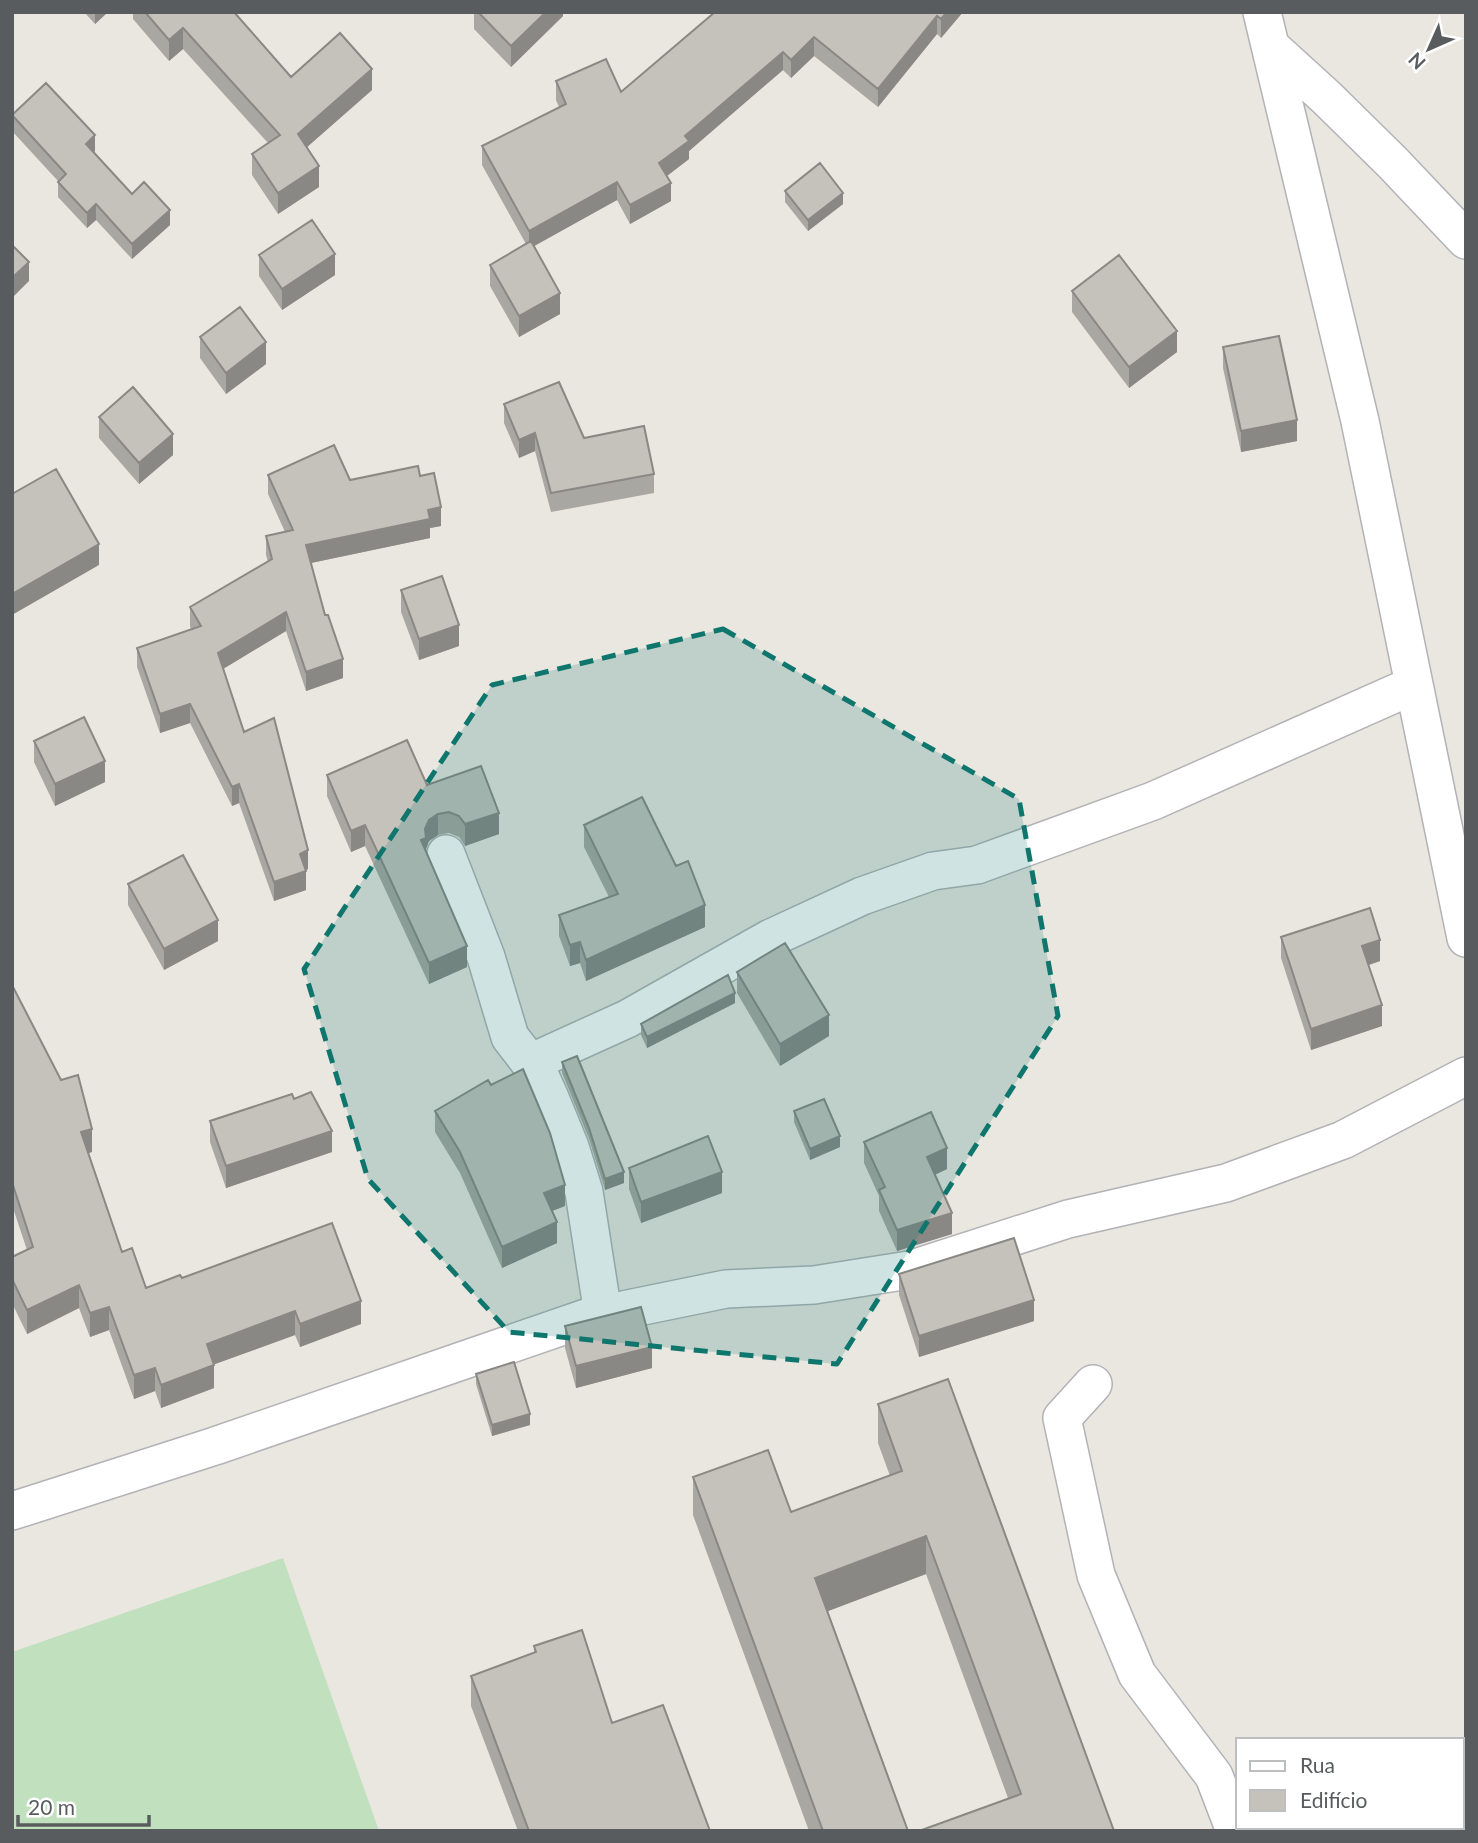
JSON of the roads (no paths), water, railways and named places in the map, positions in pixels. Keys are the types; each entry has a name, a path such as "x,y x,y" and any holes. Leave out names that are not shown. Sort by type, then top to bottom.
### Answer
{"street":[{"path":"1262,12 1360,421 1466,938"},
{"path":"1271,47 1393,163 1466,240"},
{"path":"530,1063 627,1019 769,939 862,895 933,871 977,865 1141,805 1414,685"},
{"path":"446,854 486,957 510,1038 540,1076 570,1147 584,1192 603,1314"},
{"path":"12,1511 215,1446 603,1314 726,1289 814,1285 909,1270 1068,1219 1226,1183 1343,1140 1466,1076"},
{"path":"1093,1384 1062,1418 1096,1575 1137,1674 1214,1776 1235,1831"}]}
